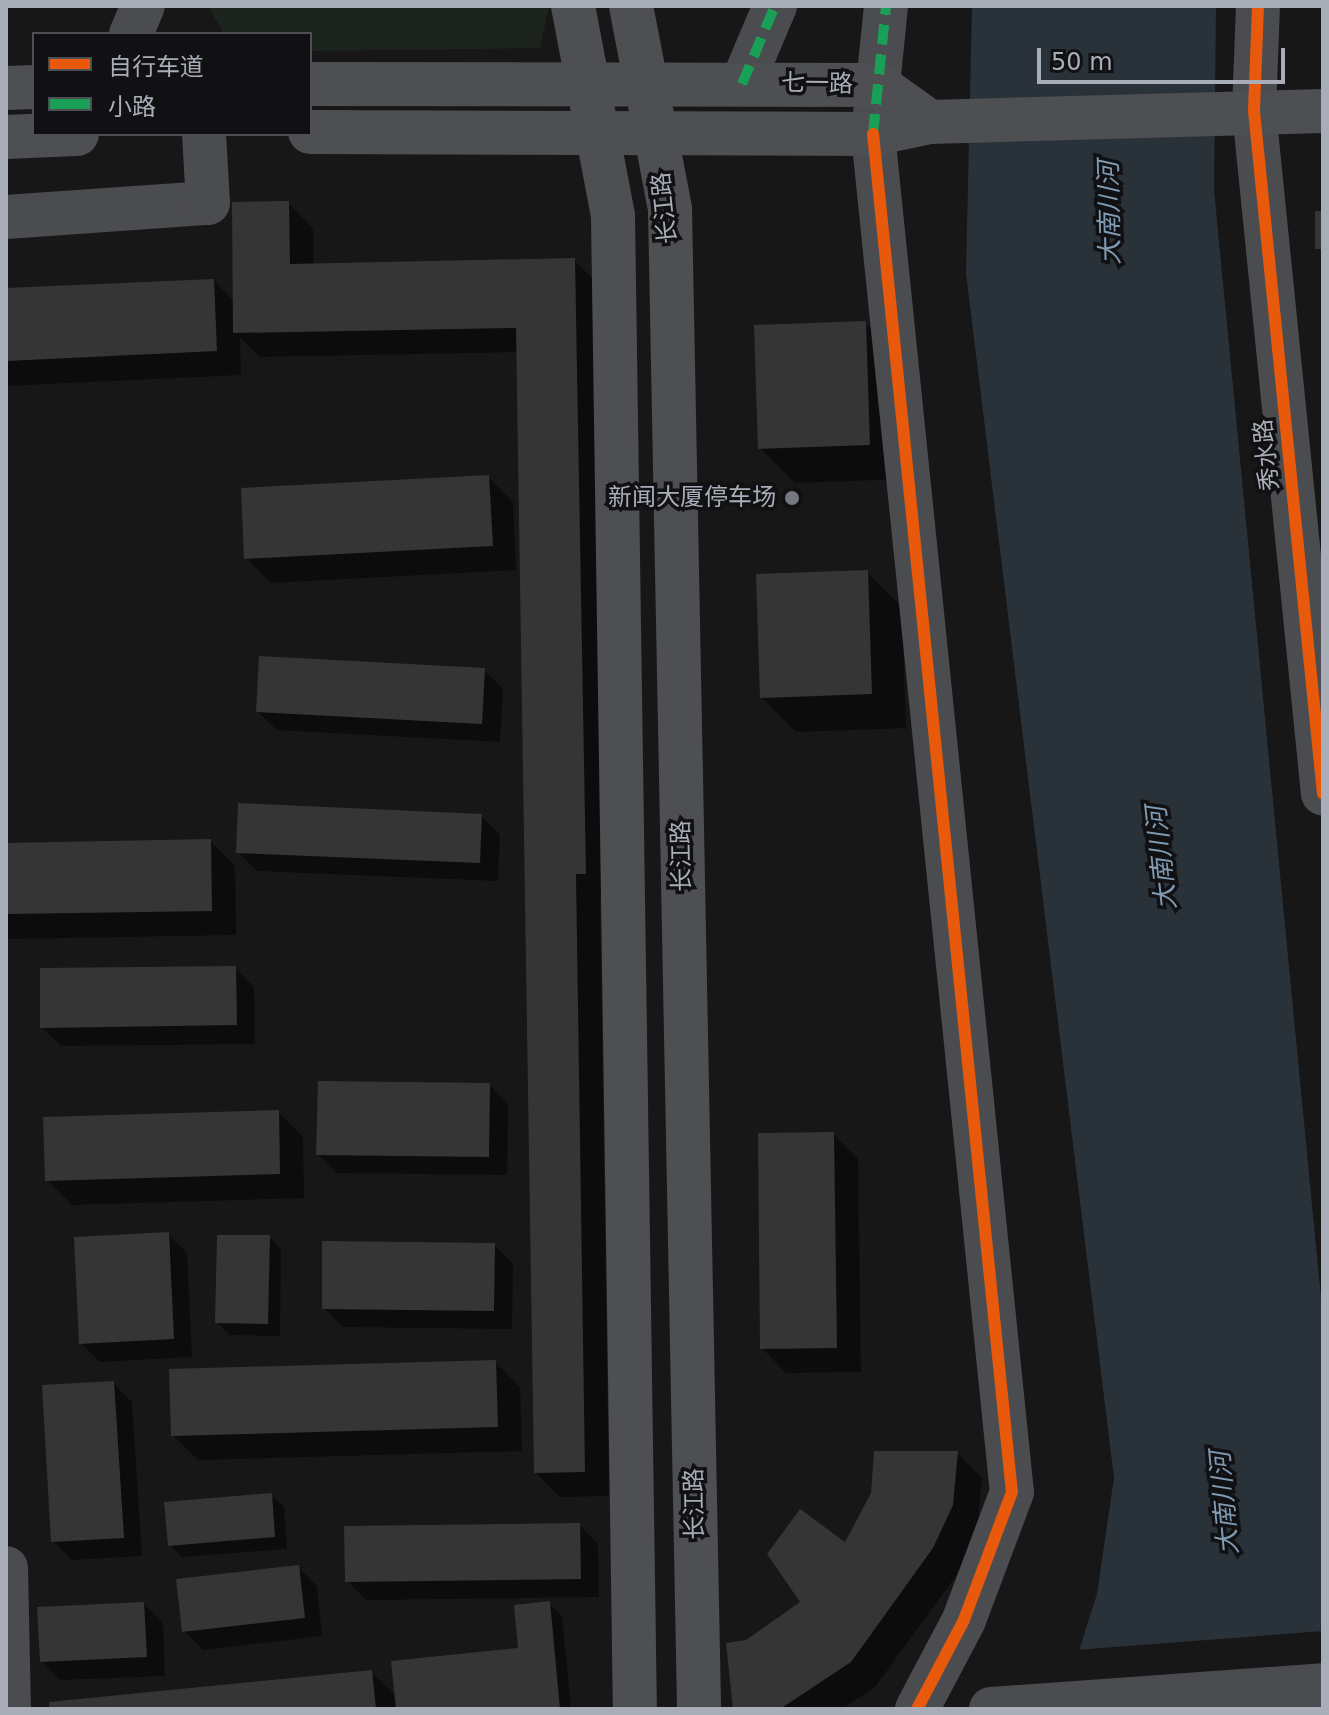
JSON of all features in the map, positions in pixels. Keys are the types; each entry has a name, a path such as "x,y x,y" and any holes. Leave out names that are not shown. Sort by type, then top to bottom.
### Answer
{"main road":[{"path":"573,6 613,216 635,1709"},
{"name":"长江路","path":"631,6 670,209 699,1709"},
{"name":"七一路","path":"312,84 646,82 878,85 930,122"},
{"path":"6,88 32,87"},
{"path":"930,122 1323,111"},
{"name":"七一路","path":"312,132 596,130 873,134 930,122"},
{"path":"6,137 32,136"}],"street":[{"path":"132,32 143,6"},
{"path":"742,84 775,6"},
{"path":"886,6 873,134 1012,1492 964,1620 917,1709"},
{"name":"秀水路","path":"1258,6 1254,111 1323,794"},
{"path":"6,217 208,203 204,136"},
{"path":"6,1568 9,1709"},
{"path":"1006,1707 1323,1685"}],"shaded area":[{"path":"208,6 549,6 540,48 312,51 312,32 223,32"}],"water":[{"name":"大南川河","path":"972,6 1216,6 1214,190 1323,1319 1323,1709 1069,1682 1097,1594 1114,1478 966,273"}],"pier":[{"path":"1323,1631 1323,1709 1046,1709 1075,1650"}],"building":[{"path":"289,201 290,264 575,258 586,874 576,874 585,1472 534,1473 516,328 233,333 232,202"},
{"path":"1315,211 1323,211 1323,249 1315,249"},
{"path":"214,279 217,351 6,361 6,288"},
{"path":"866,321 870,445 758,449 754,325"},
{"path":"489,475 493,546 244,559 241,488"},
{"path":"868,570 872,694 760,698 756,574"},
{"path":"259,656 485,668 482,724 256,712"},
{"path":"238,803 482,814 480,863 236,853"},
{"path":"211,839 212,911 6,914 6,843"},
{"path":"236,966 237,1025 40,1028 40,968"},
{"path":"318,1081 490,1083 489,1157 316,1155"},
{"path":"279,1110 280,1174 45,1181 43,1117"},
{"path":"834,1132 837,1348 760,1349 758,1133"},
{"path":"169,1232 174,1339 79,1344 74,1237"},
{"path":"217,1235 270,1235 268,1324 215,1323"},
{"path":"322,1241 495,1243 494,1311 322,1309"},
{"path":"496,1360 498,1427 171,1436 169,1369"},
{"path":"114,1381 124,1538 51,1542 42,1385"},
{"path":"874,1451 958,1451 953,1505 933,1548 851,1662 783,1707 733,1709 726,1643 746,1640 800,1602 767,1554 800,1509 845,1542 871,1493"},
{"path":"272,1493 275,1537 168,1546 164,1502"},
{"path":"580,1523 581,1579 345,1582 344,1526"},
{"path":"299,1565 305,1618 182,1632 176,1579"},
{"path":"550,1601 560,1709 396,1709 391,1661 518,1648 514,1605"},
{"path":"144,1602 147,1657 40,1662 37,1607"},
{"path":"372,1670 376,1709 49,1709 49,1702"}],"marked path":[{"path":"742,84 775,6"},
{"path":"873,134 886,6"}],"cycle path":[{"path":"1258,6 1254,111 1323,794"},
{"path":"873,134 1012,1492 964,1620 917,1709"}],"place":[{"name":"新闻大厦停车场","path":"792,498"}]}
